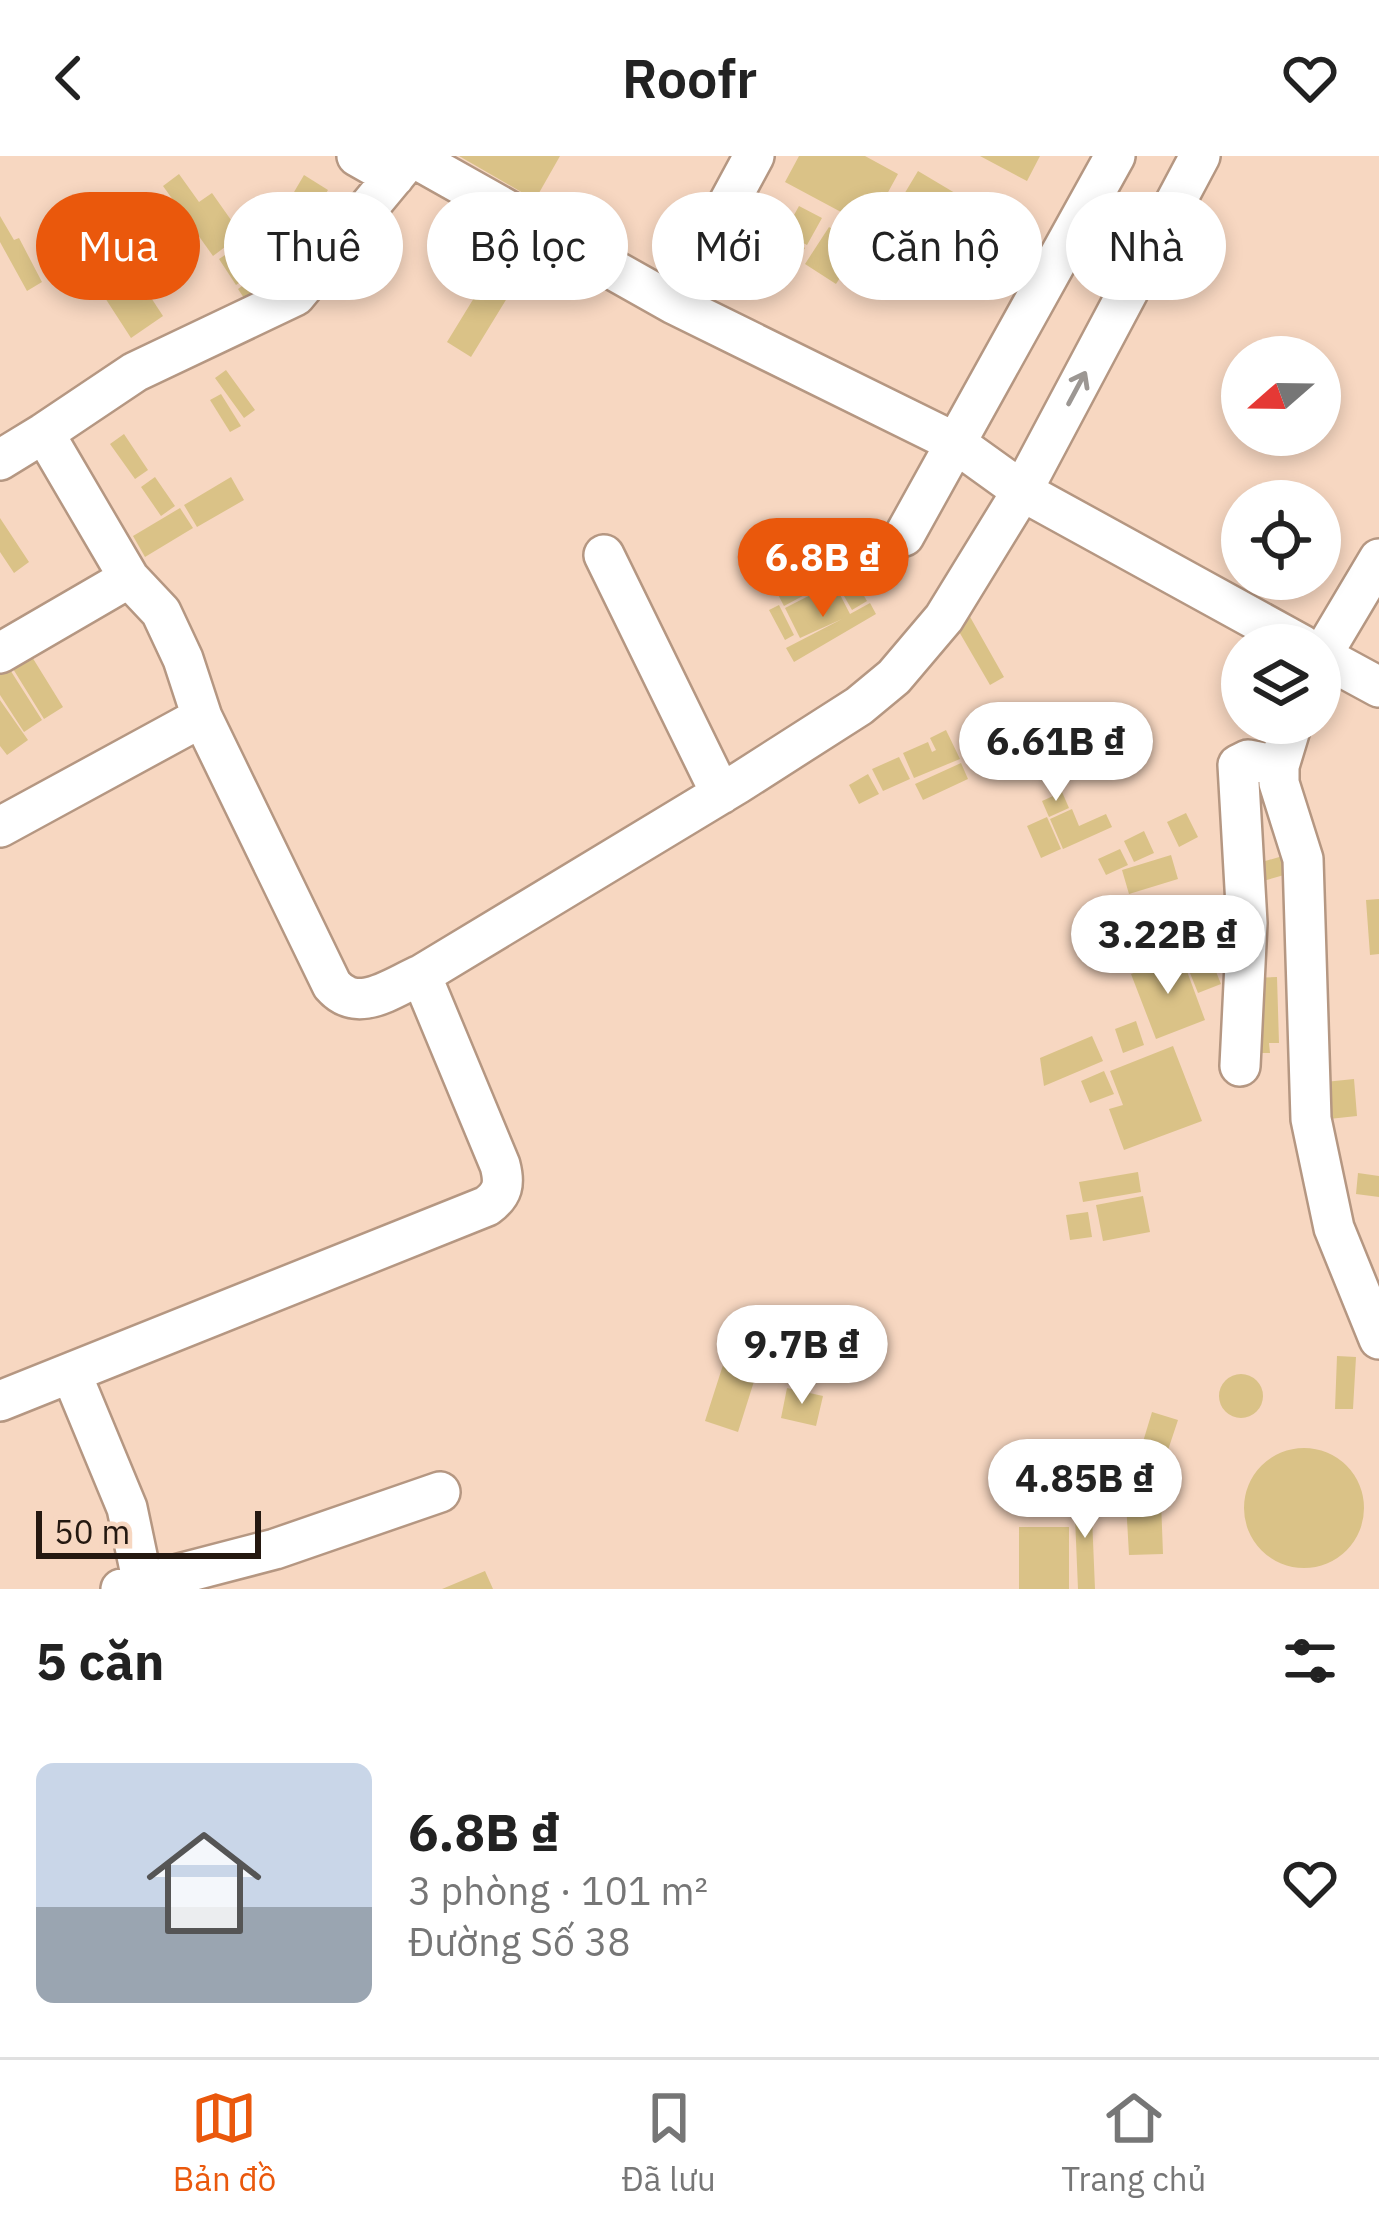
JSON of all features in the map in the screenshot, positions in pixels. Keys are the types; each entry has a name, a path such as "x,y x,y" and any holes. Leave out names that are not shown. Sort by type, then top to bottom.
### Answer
{"street":[{"path":"357,156 406,163 674,304 954,442 1022,491 1264,624"},
{"path":"674,304 754,156"},
{"path":"904,536 1115,156"},
{"path":"44,433 129,578 161,612 202,717 332,985 343,998 357,1001 422,975 721,794 860,706 893,677 944,619 1022,491 1200,156"},
{"path":"0,460 135,373 295,296 406,163"},
{"path":"604,555 721,794"},
{"path":"1339,624 1379,559"},
{"path":"0,653 129,578"},
{"path":"1341,667 1379,687"},
{"path":"0,827 202,717"},
{"path":"1286,744 1279,766 1282,801 1303,859 1311,1119 1334,1228 1379,1339"},
{"path":"1240,1066 1247,923 1238,764 1248,760 1279,766"},
{"path":"0,1401 487,1206 499,1197 505,1183 500,1165 422,975"},
{"path":"71,1373 127,1508 132,1587 275,1549 440,1492"}],"building":[{"path":"459,156 560,156 540,192 521,192"},
{"path":"799,156 865,156 898,174 888,192 828,192 828,205 785,182"},
{"path":"980,156 1040,156 1027,181"},
{"path":"918,171 953,192 905,192"},
{"path":"179,174 192,192 167,192 163,186"},
{"path":"304,175 328,190 327,192 294,192"},
{"path":"212,193 224,210 224,248 213,256 200,238 200,201"},
{"path":"804,209 822,218 804,243"},
{"path":"0,216 14,240 19,238 36,271 36,286 27,291 0,242"},
{"path":"828,229 828,279 805,264"},
{"path":"106,300 153,300 163,316 131,338"},
{"path":"473,300 506,300 471,357 447,342"},
{"path":"226,370 255,410 244,418 215,378"},
{"path":"221,394 241,426 230,432 210,400"},
{"path":"124,434 148,470 135,479 110,444"},
{"path":"155,477 175,506 161,516 141,487"},
{"path":"231,477 244,500 197,527 184,505"},
{"path":"180,508 193,528 145,557 133,536"},
{"path":"0,518 29,562 14,573 0,552"},
{"path":"804,543 813,560 759,590 750,573"},
{"path":"819,563 829,582 784,606 774,587"},
{"path":"855,580 867,601 852,610 840,589"},
{"path":"834,583 850,614 870,603 876,614 794,662 786,648 842,619 800,638 785,608"},
{"path":"779,605 794,635 785,640 769,610"},
{"path":"969,615 1004,677 990,685 954,623"},
{"path":"29,652 63,707 44,719 10,664"},
{"path":"0,654 42,720 24,732 0,695"},
{"path":"0,700 28,740 7,755 0,746"},
{"path":"998,706 1010,730 976,748 964,723"},
{"path":"946,730 960,759 914,778 903,753 928,742 932,752 936,750 930,738"},
{"path":"899,757 910,779 883,791 872,769"},
{"path":"961,763 968,779 923,800 915,784"},
{"path":"868,774 879,794 859,804 849,785"},
{"path":"1062,792 1069,808 1049,817 1042,801"},
{"path":"1072,809 1079,826 1106,814 1112,827 1063,849 1050,819"},
{"path":"1186,813 1198,837 1179,847 1167,822"},
{"path":"1047,817 1061,849 1041,858 1027,826"},
{"path":"1144,831 1154,853 1134,862 1124,841"},
{"path":"1120,849 1128,865 1106,875 1098,859"},
{"path":"1171,855 1178,879 1129,894 1122,870"},
{"path":"1286,855 1291,873 1260,882 1255,864"},
{"path":"1379,899 1379,954 1370,955 1366,900"},
{"path":"1209,954 1221,984 1198,993 1186,963"},
{"path":"1181,955 1205,1020 1156,1039 1131,974"},
{"path":"1277,977 1279,1043 1269,1043 1270,1053 1256,1053 1249,978"},
{"path":"1136,1021 1144,1045 1123,1053 1115,1029"},
{"path":"1092,1036 1103,1061 1044,1086 1040,1058"},
{"path":"1173,1046 1202,1121 1124,1150 1109,1109 1123,1105 1110,1071"},
{"path":"1104,1071 1114,1094 1090,1103 1081,1081"},
{"path":"1354,1079 1357,1116 1329,1119 1325,1082"},
{"path":"1138,1172 1141,1192 1083,1202 1079,1182"},
{"path":"1358,1173 1379,1176 1379,1197 1356,1194"},
{"path":"1143,1196 1150,1232 1103,1241 1096,1205"},
{"path":"1088,1212 1092,1237 1070,1240 1066,1215"},
{"path":"1337,1356 1356,1357 1353,1409 1335,1409"},
{"path":"723,1365 756,1375 738,1432 705,1421"},
{"path":"1241,1374 1257,1380 1263,1396 1257,1412 1241,1418 1225,1412 1219,1396 1225,1380"},
{"path":"787,1388 823,1396 816,1426 781,1418"},
{"path":"1152,1412 1178,1420 1164,1462 1139,1455"},
{"path":"1304,1448 1327,1453 1346,1466 1359,1485 1364,1508 1359,1531 1346,1550 1327,1563 1304,1568 1281,1563 1262,1550 1249,1531 1244,1508 1249,1485 1262,1466 1281,1453"},
{"path":"1106,1449 1159,1467 1145,1488 1099,1472"},
{"path":"1091,1492 1095,1589 1078,1589 1074,1493"},
{"path":"1161,1501 1163,1554 1129,1555 1126,1502"},
{"path":"1019,1527 1069,1527 1069,1589 1019,1589"},
{"path":"485,1571 493,1589 442,1589"}]}
